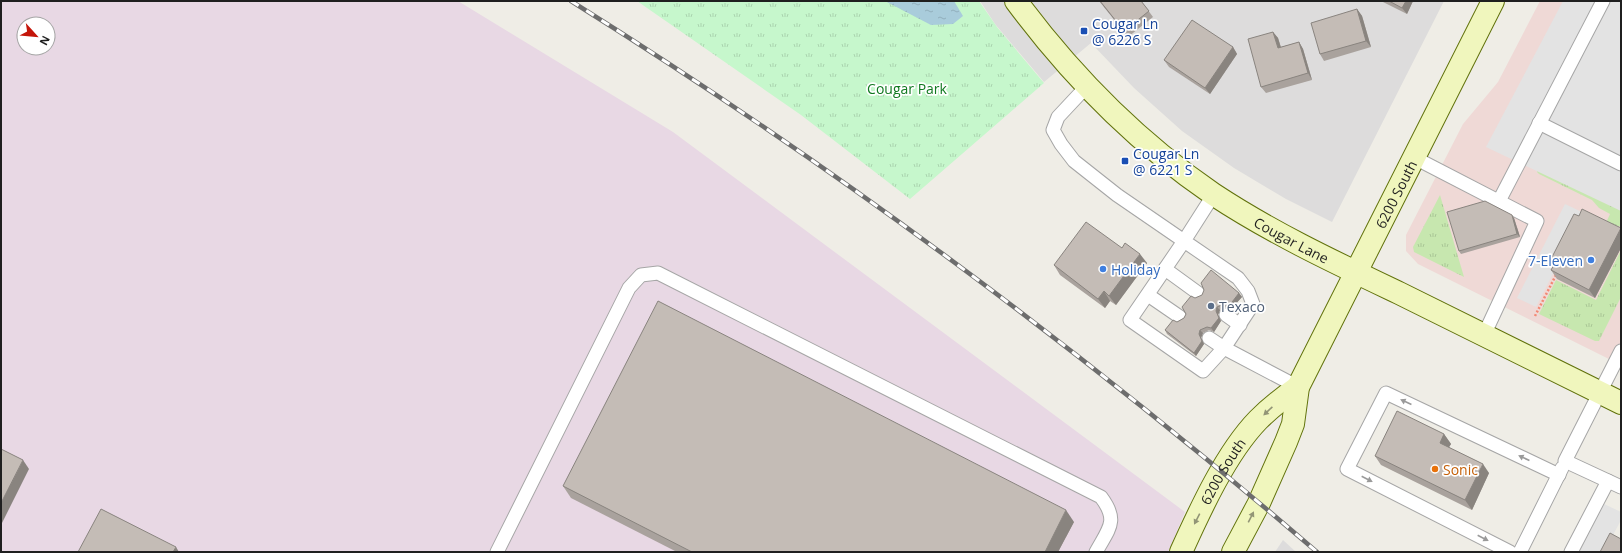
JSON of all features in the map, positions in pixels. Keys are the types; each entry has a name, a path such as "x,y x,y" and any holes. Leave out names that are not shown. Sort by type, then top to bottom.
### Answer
{"main road":[{"name":"Cougar Lane","path":"1016,1 1059,56 1136,134 1214,194 1280,234 1357,274 1621,403"},
{"name":"6200 South","path":"1234,552 1259,503 1293,424 1298,387 1357,274 1493,1"},
{"name":"6200 South","path":"1181,552 1221,471 1243,438 1277,402 1298,387"}],"lane":[{"path":"1499,201 1603,1"},
{"path":"1087,86 1058,117 1054,130 1061,144 1074,161 1117,196 1184,241 1238,278 1248,291 1253,304 1224,348 1203,371 1130,320 1148,295 1184,241 1214,194"},
{"path":"1539,123 1621,164"},
{"path":"1414,158 1537,221 1484,335"},
{"path":"1165,269 1198,294"},
{"path":"497,552 629,288 641,275 658,273 1102,497 1110,509 1111,523 1096,552"},
{"path":"1148,295 1180,317"},
{"path":"1226,315 1240,325"},
{"path":"1209,338 1224,348 1298,387"},
{"path":"1520,552 1621,351"},
{"path":"1510,552 1347,469 1386,393 1559,475"},
{"path":"1566,461 1621,487"},
{"path":"1571,552 1608,481"}],"path":[{"path":"1535,316 1560,266"}],"shaded area":[{"path":"1,1 458,1 673,132 1185,512 1168,552 1,552"},
{"path":"980,1 1444,1 1332,222 1286,199 1234,168 1182,131 1134,88 1091,43 1044,82 995,24"},
{"path":"1540,1 1621,1 1621,365 1418,264 1406,251 1406,235 1463,124 1498,82"},
{"path":"1563,1 1621,1 1621,211 1486,147"},
{"path":"1565,204 1584,213 1536,307 1517,298"},
{"path":"1604,504 1621,512 1621,520 1604,552 1579,552"},
{"path":"1283,540 1296,552 1275,552"}],"green space":[{"name":"Cougar Park","path":"637,1 979,1 997,27 1044,83 910,199 801,115"},
{"path":"1538,168 1621,206 1621,227 1619,226 1617,231 1605,225 1610,214 1599,208 1592,200 1539,174 1537,172"},
{"path":"1440,195 1464,277 1414,252 1413,247"},
{"path":"1621,250 1621,297 1599,341 1595,341 1539,314 1556,280 1596,300"}],"water":[{"path":"885,1 954,1 963,16 953,24 931,25"}],"building":[{"path":"1100,1 1141,1 1149,11 1124,31"},
{"path":"1389,1 1406,1 1402,8"},
{"path":"1357,9 1366,41 1320,54 1311,23"},
{"path":"1192,20 1233,47 1205,88 1164,60"},
{"path":"1273,32 1278,48 1299,42 1308,73 1261,87 1248,39"},
{"name":"7-Eleven","path":"1485,201 1512,215 1517,234 1459,251 1447,212"},
{"name":"7-Eleven","path":"1582,209 1621,228 1589,290 1551,270 1555,263 1550,261 1574,214 1579,216"},
{"name":"Holiday","path":"1086,222 1122,248 1125,243 1140,254 1109,296 1104,291 1098,299 1054,265"},
{"name":"Texaco","path":"1211,270 1239,293 1229,306 1224,304 1217,307 1216,311 1219,318 1211,328 1207,327 1200,330 1199,334 1202,341 1194,353 1165,330 1173,320 1177,322 1184,318 1186,314 1182,307 1191,296 1195,298 1202,295 1204,290 1201,283"},
{"path":"658,301 1066,510 1045,552 692,552 563,486"},
{"name":"Sonic","path":"1397,411 1444,434 1440,443 1483,464 1465,500 1375,456"},
{"path":"1,449 23,460 1,503"},
{"path":"101,509 176,547 173,552 78,552"},
{"path":"1610,533 1621,539 1621,552 1600,552"}],"railway":[{"path":"571,1 669,63 765,128 954,262 1047,332 1138,404 1317,552"}],"place":[{"name":"Cougar Ln @ 6226 S","path":"1084,31"},
{"name":"Cougar Ln @ 6221 S","path":"1125,161"},
{"name":"7-Eleven","path":"1591,260"},
{"name":"Holiday","path":"1103,269"},
{"name":"Texaco","path":"1211,306"},
{"name":"Sonic","path":"1435,469"}]}
